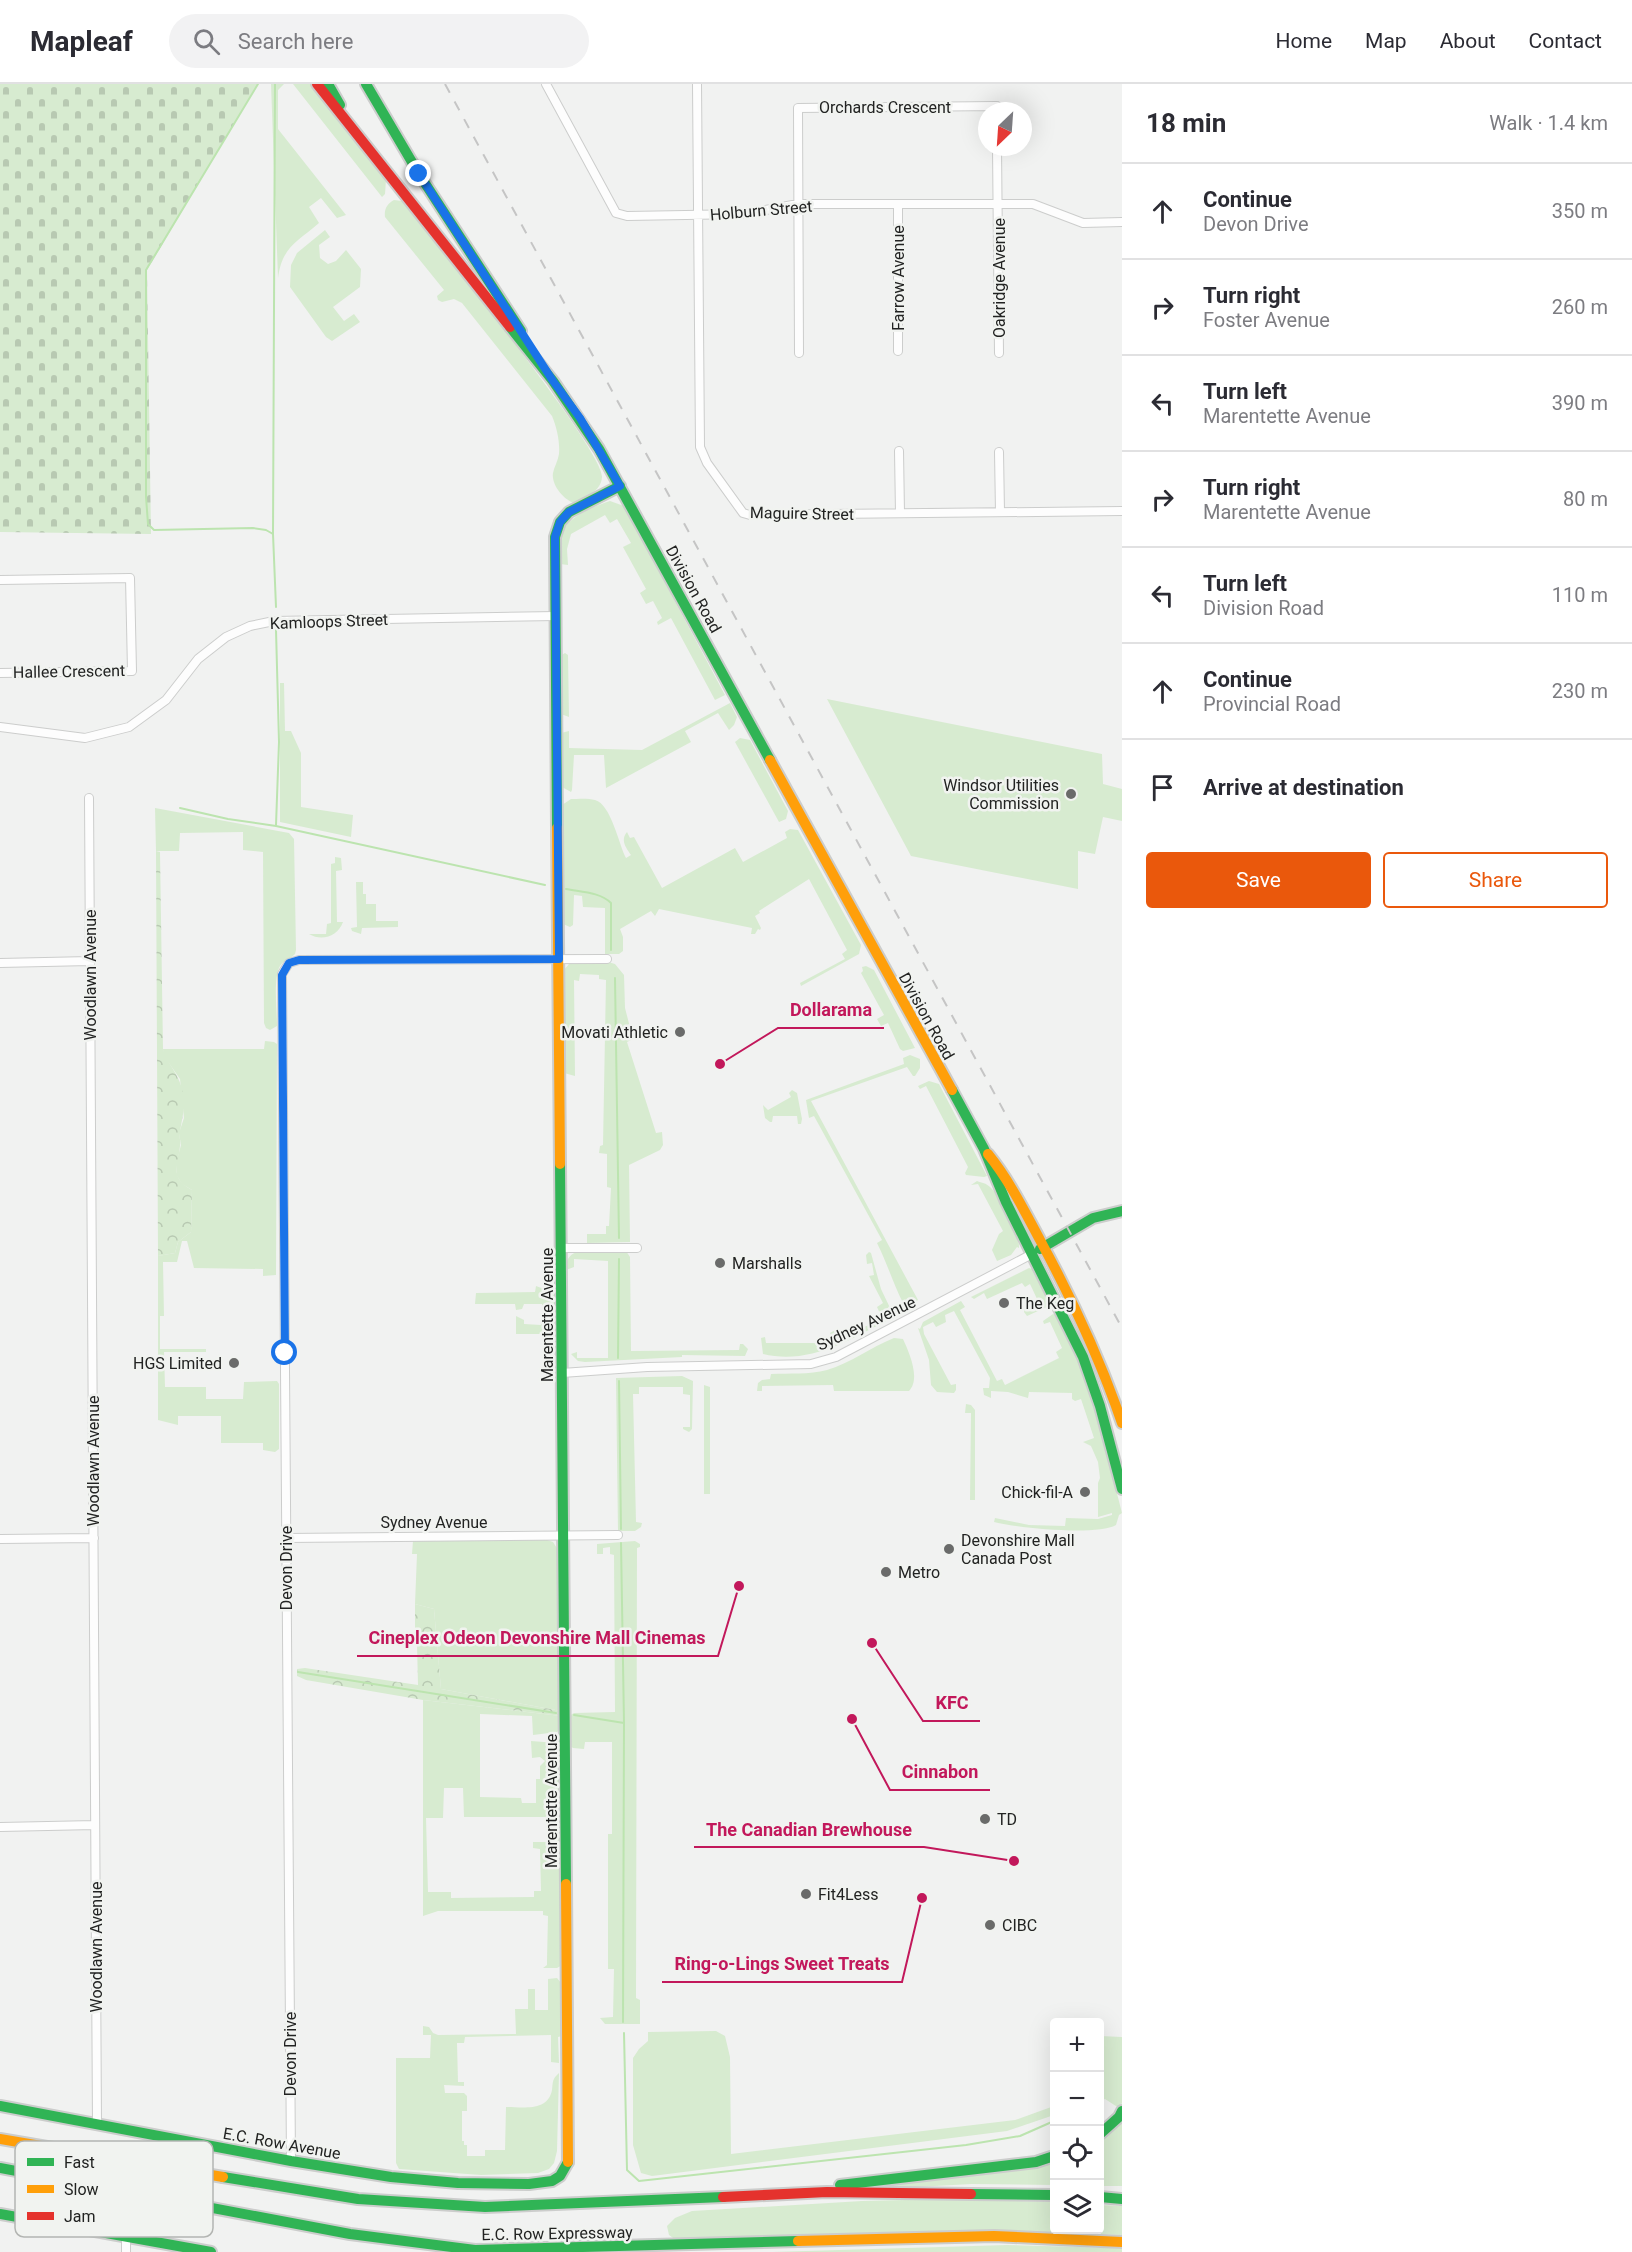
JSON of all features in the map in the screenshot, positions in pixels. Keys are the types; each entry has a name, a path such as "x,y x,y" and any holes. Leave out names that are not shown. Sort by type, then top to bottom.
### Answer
{"main road":[{"name":"Division Road","path":"316,84 553,381 580,418 620,486 984,1149 1001,1195 1073,1334 1089,1372 1101,1407 1122,1489"},
{"path":"328,84 355,133"},
{"path":"366,84 419,174 553,381"},
{"name":"Marentette Avenue","path":"560,2176 565,2171 568,2155 555,537 560,522 569,512 620,486"},
{"name":"Division Road","path":"984,1149 1007,1179 1044,1247 1097,1357 1122,1423"},
{"name":"Sydney Avenue","path":"1032,1254 1093,1218 1122,1211"},
{"name":"E.C. Row Avenue","path":"0,2106 186,2141"},
{"path":"1104,2130 1122,2111"},
{"name":"E.C. Row Expressway","path":"0,2139 15,2142"},
{"name":"E.C. Row Avenue","path":"213,2146 391,2177 458,2183 529,2184 552,2181 560,2176"},
{"path":"734,2196 1036,2162 1050,2157"},
{"name":"E.C. Row Expressway","path":"0,2168 15,2171"},
{"name":"E.C. Row Expressway","path":"213,2175 358,2199 485,2206 827,2192 1050,2195"},
{"path":"1104,2195 1122,2193"},
{"path":"1104,2197 1122,2199"},
{"name":"E.C. Row Expressway","path":"213,2208 350,2234 475,2250 994,2236 1122,2242"},
{"path":"0,2214 15,2217"},
{"path":"126,2237 211,2252"},
{"path":"475,2250 556,2252"}],"street":[{"name":"Holburn Street","path":"546,84 616,213 627,216 744,214 798,204 1033,204 1083,223 1122,222"},
{"name":"Maguire Street","path":"697,84 700,447 707,463 743,513 750,515 1122,511"},
{"name":"Orchards Crescent","path":"799,353 798,108 978,106"},
{"path":"997,156 998,204"},
{"name":"Oakridge Avenue","path":"998,204 999,353"},
{"name":"Farrow Avenue","path":"898,205 898,351"},
{"path":"899,451 900,513"},
{"path":"999,452 1000,512"},
{"name":"Hallee Crescent","path":"0,580 130,578 132,671 0,672"},
{"name":"Kamloops Street","path":"0,728 86,738 129,727 166,699 198,659 226,637 250,626 274,621 556,616"},
{"name":"Woodlawn Avenue","path":"89,798 97,2124"},
{"path":"559,959 607,959"},
{"name":"Devon Drive","path":"291,2161 282,975 289,963 299,960 559,959"},
{"path":"0,963 90,962"},
{"path":"561,1248 637,1248"},
{"name":"Sydney Avenue","path":"562,1373 646,1367 811,1364 836,1357 1032,1254"},
{"name":"Sydney Avenue","path":"286,1538 618,1535"},
{"path":"0,1539 94,1538"},
{"path":"0,1827 95,1825"},
{"path":"126,2237 126,2252"}],"green space":[{"path":"0,84 258,84 147,270 151,534 0,532"},
{"path":"271,84 284,84 278,90 278,129 346,215 337,218 321,198 309,207 319,223 287,252 278,278"},
{"path":"293,84 313,84 386,180 385,194 382,197"},
{"path":"394,200 402,201 513,342 576,427 595,459 602,477 599,487 592,493 574,503 566,499 559,491 553,478 559,449 558,435 552,416 462,303 454,299 442,302 438,300 437,296 444,290 385,217 386,207"},
{"path":"325,230 330,237 319,245 320,258 328,264 336,261 346,250 361,269 360,287 333,307 344,321 354,314 360,322 332,341 326,337 290,287 291,265 297,253"},
{"path":"610,501 624,506 725,695 715,700 671,618 658,625 657,622 662,618 653,601 646,604 640,593 646,589 623,547 631,543 617,519 610,523 605,515 571,534 567,549 568,565 560,564 559,539 563,529 581,513"},
{"path":"565,653 568,655 569,717 561,714 560,656"},
{"path":"280,683 284,683 285,731 291,731 301,753 301,807 353,815 351,837 280,822"},
{"path":"827,699 1102,754 1103,784 1122,789 1122,821 1103,817 1095,854 1078,851 1078,889 911,856"},
{"path":"730,703 737,717 729,730 718,713 685,731 691,742 606,788 604,755 574,755 572,790 571,792 562,787 561,733 569,731 569,748 642,750"},
{"path":"740,738 750,740 788,811 786,819 779,822 735,742"},
{"path":"571,799 592,799 601,803 610,817 626,858 631,855 624,841 627,832 630,838 634,837 662,888 735,848 743,862 787,838 785,832 790,829 798,830 861,945 859,954 801,986 800,983 845,959 842,954 847,950 809,879 759,911 760,913 755,916 761,928 755,934 751,934 752,928 659,909 655,916 651,911 620,929 623,937 623,951 619,954 605,954 605,908 583,907 582,896 574,895 573,925 570,927 563,924 562,805"},
{"path":"155,808 289,833 294,839 296,950 295,954 280,966 278,971 277,1026 270,1030 264,1023 263,852 243,850 243,832 180,833 179,851 156,851"},
{"path":"156,851 160,852 163,1049 180,1082 183,1095 178,1176 180,1181 192,1190 191,1232 178,1242 175,1253 158,1256"},
{"path":"335,857 341,858 342,870 336,871 337,922 343,922 337,931 329,936 314,936 309,934 326,934 327,924 331,923 331,864 335,863"},
{"path":"356,882 363,882 366,904 376,904 376,921 398,921 398,927 362,928 361,934 352,931 351,928 357,927"},
{"path":"608,962 615,964 624,975 625,1008 633,1039 627,1042 656,1133 662,1132 663,1145 660,1150 629,1165 630,1242 587,1243 587,1234 606,1234 606,1226 609,1226 611,1188 607,1187 607,1154 599,1153 600,1146 603,1145 606,980 599,979 599,975 580,974 579,981 574,980 575,1076 564,1073 563,971 569,964"},
{"path":"866,966 874,970 915,1048 903,1051 888,1023 881,1026 877,1019 884,1015 861,973 862,967"},
{"path":"265,1041 277,1044 276,1275 263,1276 263,1269 194,1268 187,1241 182,1241 177,1262 163,1262 164,1316 160,1316 160,1349 206,1349 206,1352 164,1352 165,1387 206,1387 206,1399 243,1399 244,1382 277,1381 279,1384 279,1449 275,1452 263,1450 263,1443 221,1443 221,1416 178,1416 178,1425 158,1420 158,1256 175,1253 178,1242 191,1232 192,1190 182,1184 177,1176 176,1164 181,1145 179,1133 184,1118 180,1079 164,1056 163,1049 264,1049"},
{"path":"910,1055 920,1059 920,1068 915,1076 907,1067 811,1101 918,1300 912,1305 903,1303 877,1243 882,1240 814,1116 809,1118 806,1100 904,1064 903,1058"},
{"path":"929,1081 939,1084 987,1176 966,1175 968,1167 926,1086 920,1089 918,1086"},
{"path":"792,1090 797,1093 801,1124 798,1124 797,1116 773,1116 772,1122 765,1118 763,1105 768,1110 791,1097 789,1093"},
{"path":"977,1181 988,1186 999,1198 1013,1225 1018,1242 1019,1248 1017,1247 1011,1255 997,1261 992,1250 999,1234 1003,1231 978,1184 971,1185"},
{"path":"626,1251 630,1257 631,1351 739,1350 740,1344 743,1344 748,1349 745,1356 682,1355 682,1357 578,1361 571,1354 577,1352 577,1358 608,1358 608,1261 574,1259 574,1267 566,1270 568,1259 577,1252"},
{"path":"869,1252 881,1289 892,1312 888,1320 843,1343 812,1354 780,1357 763,1354 761,1338 765,1337 766,1343 821,1343 822,1336 829,1343 834,1340 830,1333 837,1329 843,1338 882,1318 877,1307 883,1303 869,1276 874,1275 872,1263 867,1264 866,1255"},
{"path":"1029,1268 1035,1270 1052,1301 1049,1306 1027,1316 1024,1312 1025,1307 1038,1301 1030,1284 1025,1287 1022,1283 987,1299 984,1293 974,1299 971,1297"},
{"path":"536,1286 548,1291 558,1299 558,1305 553,1310 542,1309 542,1304 524,1304 522,1309 516,1310 515,1304 475,1304 476,1293 535,1292"},
{"path":"961,1301 965,1307 960,1310 997,1381 1002,1379 1005,1385 1059,1358 1056,1352 1062,1348 1050,1322 1044,1324 1043,1321 1053,1314 1059,1316 1087,1377 1122,1513 1116,1525 1092,1530 1075,1530 1020,1527 994,1522 995,1518 1029,1525 1065,1526 1066,1518 1098,1519 1112,1515 1112,1513 1098,1517 1100,1478 1098,1462 1091,1446 1083,1442 1094,1438 1081,1399 1075,1401 1072,1399 1072,1393 1029,1392 1028,1398 1008,1392 991,1391 991,1398 984,1395 983,1388 989,1388 990,1378 954,1311 945,1315 946,1322 936,1327 933,1322 923,1327 924,1334 951,1385 956,1384 956,1390 954,1393 937,1392 931,1385 929,1360 918,1328 920,1329 923,1322"},
{"path":"516,1316 524,1320 524,1324 541,1325 542,1318 554,1317 559,1325 552,1334 516,1334"},
{"path":"894,1338 903,1339 911,1358 914,1380 909,1391 834,1391 833,1385 762,1386 762,1391 757,1391 758,1383 770,1379 771,1374 827,1370"},
{"path":"682,1376 693,1381 692,1429 689,1432 683,1427 690,1427 690,1395 683,1394 683,1387 639,1387 639,1394 633,1394 636,1522 642,1523 641,1527 635,1531 618,1531 616,1378"},
{"path":"704,1385 710,1387 710,1494 704,1494"},
{"path":"966,1404 971,1405 975,1410 975,1500 970,1500 971,1413 965,1413"},
{"path":"547,1540 553,1542 560,1553 561,1711 441,1689 434,1609 415,1604 417,1554 412,1554 413,1541"},
{"path":"635,1541 640,1544 637,1548 636,1998 640,2000 640,2024 605,2024 600,2018 613,2017 614,1969 608,1969 608,1834 612,1834 612,1742 585,1742 584,1749 573,1748 569,1745 569,1716 574,1713 615,1712 614,1555 610,1554 610,1547 603,1548 603,1554 597,1554 597,1544"},
{"path":"415,1604 434,1609 441,1689 561,1711 561,1716 423,1700 306,1680 297,1676 297,1669 305,1668 418,1685"},
{"path":"423,1700 561,1716 562,1728 557,1732 533,1735 532,1716 480,1714 480,1797 521,1798 522,1803 536,1803 536,1779 540,1779 540,1766 545,1761 540,1757 532,1758 531,1741 557,1743 562,1746 562,1817 554,1823 554,1817 464,1817 463,1788 444,1788 443,1818 426,1818 428,1892 451,1892 451,1898 534,1897 534,1891 541,1891 540,1849 533,1848 533,1842 553,1842 553,1836 559,1835 562,1842 564,1964 557,1968 543,1968 547,1965 548,1916 543,1915 543,1911 438,1911 423,1916"},
{"path":"557,1978 561,1983 562,2036 558,2037 559,2063 551,2062 551,2035 465,2037 464,2043 457,2043 458,2082 464,2082 464,2086 444,2085 445,2093 464,2093 467,2096 467,2111 462,2111 462,2141 464,2145 467,2145 467,2156 485,2156 485,2150 505,2150 506,2107 534,2107 545,2102 550,2097 554,2079 559,2073 557,2151 554,2163 549,2169 538,2173 481,2175 399,2169 396,2163 396,2058 430,2058 431,2035 423,2035 423,2026 429,2027 433,2033 438,2035 516,2034 515,2009 528,2009 528,1989 535,1989 535,2010 548,2010 548,1979"},
{"path":"716,2031 725,2036 730,2057 731,2154 1015,2120 1050,2107 1050,2116 1007,2131 652,2176 641,2173 633,2145 633,2058 648,2041 648,2032"},
{"path":"1104,2036 1122,2037 1122,2103 1119,2108 1105,2099"},
{"path":"1122,2119 1122,2186 1104,2186 1104,2136"},
{"path":"1050,2161 1050,2185 972,2184 842,2191"},
{"path":"947,2199 1050,2202 1050,2232 676,2240 669,2235 667,2226 675,2218 692,2211 862,2201"},
{"path":"1104,2205 1122,2206 1122,2235 1094,2234 1104,2234"},
{"path":"1007,2245 1114,2248 1122,2249 1122,2252 772,2252"}],"waterway":[{"path":"258,84 146,270 146,497 148,524 154,530 253,528 266,530 273,534 276,607"},
{"path":"273,534 275,84"},
{"path":"276,630 279,742 276,825"},
{"path":"180,808 228,819 276,826 545,885"},
{"path":"566,889 596,895 611,903 611,950"},
{"path":"615,978 619,1238"},
{"path":"618,1358 619,1259"},
{"path":"619,1381 621,1529"},
{"path":"621,1543 624,1723 623,2022"},
{"path":"298,1672 556,1713"},
{"path":"574,1715 624,1723"},
{"path":"624,2033 627,2170 639,2181 966,2145 1020,2136 1050,2123"}],"railway":[{"path":"445,84 1122,1328"}],"traffic: fast":[{"path":"328,84 340,105"},
{"path":"366,84 419,174 521,331"},
{"path":"510,327 553,381 599,449 770,760"},
{"path":"557,828 555,537 560,522 569,512 620,486"},
{"path":"952,1090 984,1149 1006,1202 1083,1357 1100,1406 1122,1489"},
{"path":"560,1164 566,1884"},
{"path":"1040,1249 1093,1218 1122,1211"},
{"path":"0,2106 185,2141"},
{"path":"1104,2130 1119,2117 1122,2111"},
{"path":"213,2146 391,2177 458,2183 529,2184 552,2181 560,2176 568,2162"},
{"path":"840,2185 1036,2162 1050,2157"},
{"path":"0,2168 15,2171"},
{"path":"223,2177 358,2199 485,2207 723,2197"},
{"path":"971,2194 1050,2195"},
{"path":"1104,2197 1122,2199"},
{"path":"213,2208 350,2234 475,2250 798,2241"},
{"path":"0,2214 15,2217"},
{"path":"128,2237 211,2252"}],"traffic: slow":[{"path":"770,760 952,1090"},
{"path":"557,828 560,1164"},
{"path":"988,1154 1016,1196 1063,1284 1095,1353 1122,1423"},
{"path":"566,1884 568,2162"},
{"path":"0,2139 15,2142"},
{"path":"213,2175 223,2177"},
{"path":"798,2241 994,2236 1122,2242"}],"traffic: jam":[{"path":"317,84 510,327"},
{"path":"723,2197 827,2192 971,2194"}],"place":[{"name":"Windsor Utilities Commission","path":"1071,794"},
{"name":"Movati Athletic","path":"680,1032"},
{"name":"Dollarama","path":"720,1064"},
{"name":"Marshalls","path":"720,1263"},
{"name":"The Keg","path":"1004,1303"},
{"name":"HGS Limited","path":"234,1363"},
{"name":"Chick-fil-A","path":"1085,1492"},
{"name":"Devonshire Mall Canada Post","path":"949,1549"},
{"name":"Metro","path":"886,1572"},
{"name":"Cineplex Odeon Devonshire Mall Cinemas","path":"739,1586"},
{"name":"KFC","path":"872,1643"},
{"name":"Cinnabon","path":"852,1719"},
{"name":"TD","path":"985,1819"},
{"name":"The Canadian Brewhouse","path":"1014,1861"},
{"name":"Fit4Less","path":"806,1894"},
{"name":"Ring-o-Lings Sweet Treats","path":"922,1898"},
{"name":"CIBC","path":"990,1925"}],"route":[{"path":"285,1353 282,975 289,963 299,960 559,959 555,537 560,522 569,512 620,486 580,418 553,381 419,174"}]}
